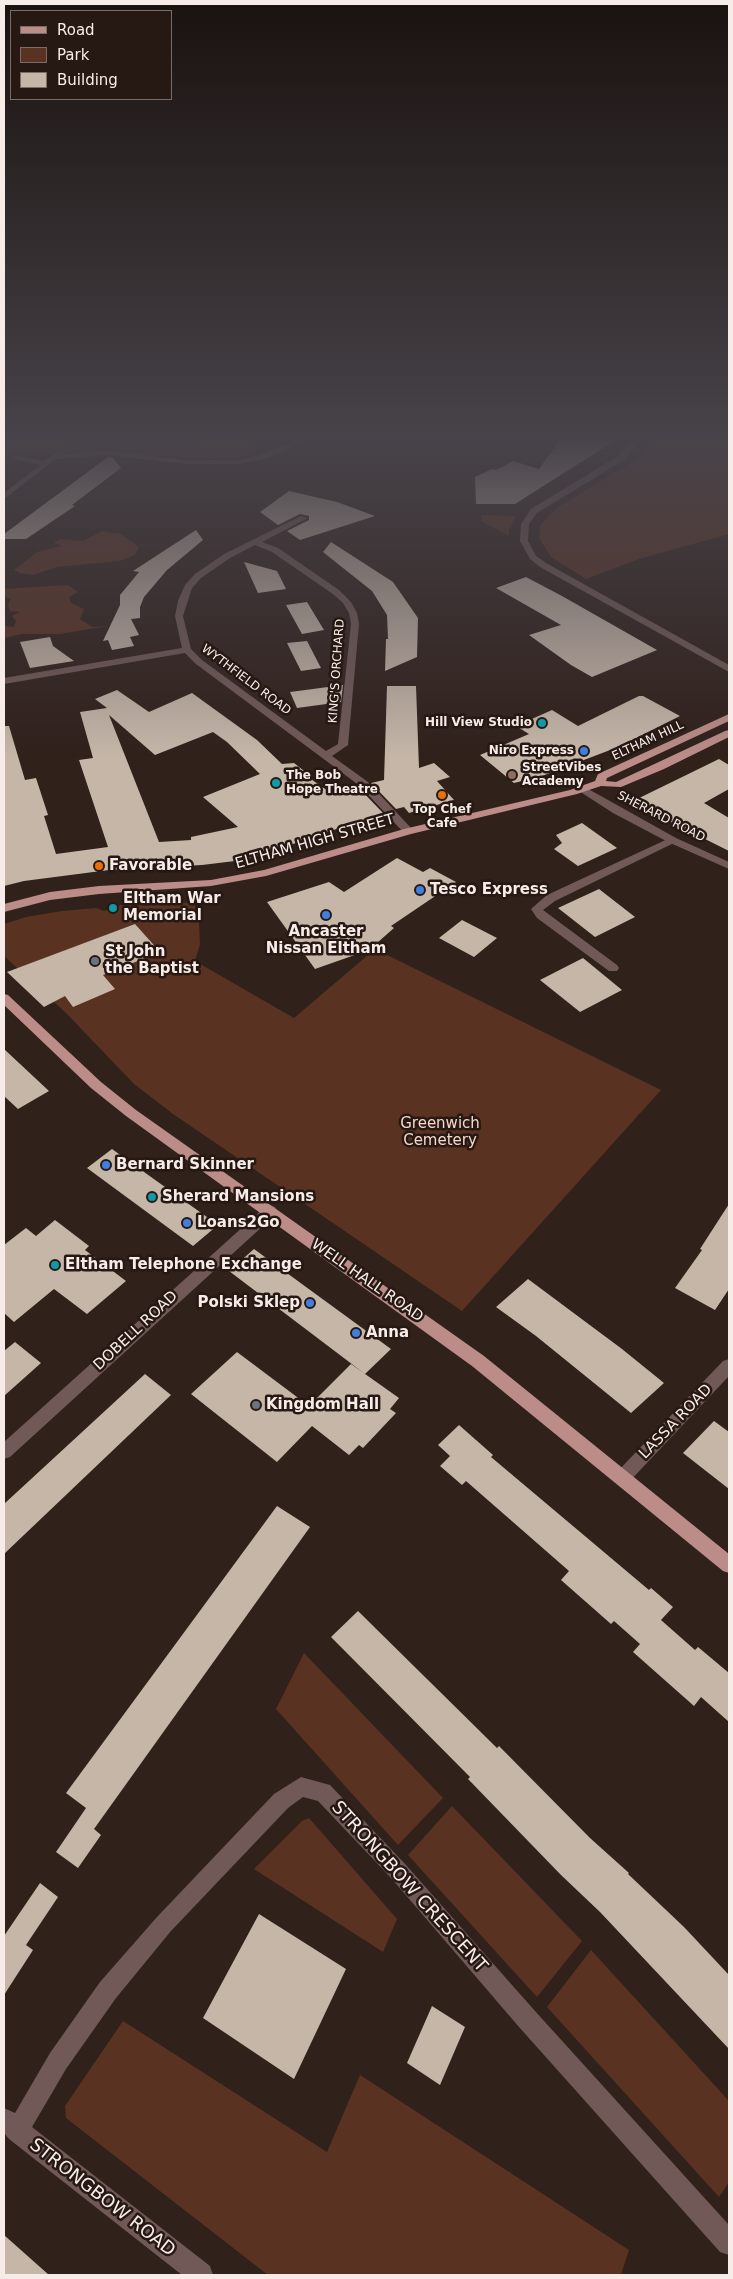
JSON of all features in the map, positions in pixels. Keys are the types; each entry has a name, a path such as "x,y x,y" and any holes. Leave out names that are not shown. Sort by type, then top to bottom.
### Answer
{"main road":[{"name":"ELTHAM HILL","path":"729,717 602,776 600,783 617,785 624,783 729,734"},
{"name":"ELTHAM HIGH STREET","path":"4,908 24,901 50,896 244,879 408,831 583,789 600,783"},
{"name":"WELL HALL ROAD","path":"4,998 96,1085 131,1113 464,1350 729,1565"}],"street":[{"path":"187,650 179,616 182,601 188,587 212,566 250,544"},
{"name":"KING'S ORCHARD","path":"260,544 275,550 336,592 347,602 354,613 355,624 343,745 326,755"},
{"path":"526,544 533,557 543,565 729,669"},
{"name":"WYTHFIELD ROAD","path":"4,681 187,650 199,662 376,794 408,831"},
{"name":"SHERARD ROAD","path":"583,789 616,811 672,840 729,866"},
{"path":"613,968 541,915 537,909 551,898 672,840"},
{"name":"DOBELL ROAD","path":"4,1452 270,1211"},
{"name":"LASSA ROAD","path":"622,1478 729,1366"},
{"name":"STRONGBOW CRESCENT","path":"10,2125 108,1990 164,1924 281,1801 301,1787 323,1792 399,1872 527,2019 729,2243"},
{"name":"STRONGBOW ROAD","path":"10,2125 201,2275"}],"green space":[{"path":"58,544 135,544 139,547 135,555 120,561 57,567 33,575 14,570 37,552 62,546"},
{"path":"543,544 692,544 639,559 586,579 551,557"},
{"path":"68,585 78,592 69,597 71,603 84,609 80,619 92,627 107,626 60,634 22,634 4,638 4,626 14,627 16,621 12,616 20,612 10,611 8,605 11,599 4,596 4,589"},
{"name":"Greenwich Cemetery","path":"158,902 194,903 199,922 200,944 195,961 294,1018 375,949 661,1090 462,1311 173,1114 134,1084 67,1014 4,956 4,924 26,917 62,911 96,908 104,911 124,904"},
{"path":"304,1653 443,1798 398,1845 276,1709"},
{"path":"452,1806 582,1941 537,1997 408,1855"},
{"path":"309,1818 397,1919 383,1952 254,1869 302,1821"},
{"path":"591,1950 729,2101 729,2182 719,2197 547,2007"},
{"path":"123,2021 327,2152 360,2075 629,2250 621,2275 268,2275 66,2118 65,2106"}],"building":[{"path":"174,544 198,544 167,570 144,597 140,607 140,618 131,619 139,635 130,637 134,646 112,650 108,640 103,641 120,605 120,595 139,572 133,571"},
{"path":"329,544 335,544 393,582 418,618 417,657 385,671 386,639 388,639 387,615 372,591 323,552"},
{"path":"244,562 277,571 286,589 258,593"},
{"path":"526,577 657,650 592,677 571,665 529,635 561,625 496,588"},
{"path":"307,602 324,630 302,634 286,605"},
{"path":"50,637 53,646 74,661 30,668 20,642"},
{"path":"307,641 321,668 301,671 287,643"},
{"path":"343,685 341,702 297,708 290,692"},
{"path":"387,686 416,686 419,768 434,763 450,777 437,781 454,800 409,813 404,807 396,809 371,783 384,780"},
{"path":"117,690 149,712 192,693 257,740 282,764 294,763 308,774 308,777 331,793 357,786 383,813 264,854 235,861 202,865 109,870 24,881 4,886 4,726 9,726 25,780 36,778 48,815 44,816 56,854 108,847 79,760 93,758 80,712 107,708 95,699","holes":["109,715 155,755 213,732 227,742 260,774 203,797 238,827 191,837 191,840 159,842"]},
{"path":"639,696 643,696 680,716 618,747 542,776 514,783 480,755 529,734 516,726 552,710 578,726"},
{"path":"719,759 729,765 729,789 704,803 729,818 729,851 631,802"},
{"path":"582,823 617,848 578,866 554,849 562,843 556,835"},
{"name":"Ancaster Nissan Eltham","path":"397,858 423,872 430,868 456,882 391,926 394,928 369,950 315,969 267,902 329,882 344,892"},
{"path":"599,889 635,917 595,937 558,908"},
{"path":"462,920 497,938 474,957 439,938"},
{"name":"St John the Baptist","path":"135,924 160,952 103,975 115,989 73,1007 65,996 44,1007 7,972"},
{"path":"583,958 622,990 580,1012 540,980"},
{"path":"4,1049 49,1091 18,1109 4,1096"},
{"name":"Sherard Mansions","path":"112,1149 218,1225 193,1246 87,1168"},
{"path":"729,1204 729,1289 715,1310 675,1288 702,1250 700,1249"},
{"name":"Eltham Telephone Exchange","path":"55,1220 89,1246 85,1250 126,1281 87,1314 54,1289 14,1322 4,1313 4,1245 26,1228 36,1236"},
{"path":"254,1249 391,1349 365,1374 229,1271"},
{"path":"528,1279 664,1383 631,1413 536,1336 496,1307"},
{"path":"15,1342 41,1363 4,1396 4,1351"},
{"path":"237,1352 309,1406 351,1364 399,1398 390,1409 396,1413 363,1448 359,1445 349,1455 312,1426 277,1462 191,1394"},
{"path":"145,1374 171,1395 4,1554 4,1504"},
{"path":"714,1421 729,1432 729,1489 683,1453"},
{"path":"459,1425 493,1455 491,1457 649,1590 651,1588 673,1607 661,1620 695,1650 698,1647 729,1673 729,1722 701,1697 694,1706 633,1652 640,1644 614,1621 611,1624 561,1580 569,1571 466,1481 462,1485 440,1466 450,1456 438,1445"},
{"path":"277,1506 310,1527 94,1829 101,1835 78,1868 56,1852 86,1808 66,1793"},
{"path":"358,1611 497,1748 499,1746 590,1838 629,1873 729,1975 729,2049 600,1912 561,1875 468,1779 470,1777 331,1637"},
{"path":"40,1883 58,1897 26,1945 33,1950 4,1995 4,1936"},
{"path":"259,1914 346,1969 294,2079 203,2018"},
{"path":"432,2006 465,2027 440,2085 407,2063"},
{"path":"4,2235 49,2275 4,2275"}],"place":[{"name":"Hill View Studio","path":"542,723"},
{"name":"Niro Express","path":"584,751"},
{"name":"StreetVibes Academy","path":"512,775"},
{"name":"The Bob Hope Theatre","path":"276,783"},
{"name":"Top Chef Cafe","path":"442,795"},
{"name":"Favorable","path":"99,866"},
{"name":"Tesco Express","path":"420,890"},
{"name":"Eltham War Memorial","path":"113,908"},
{"name":"Ancaster Nissan Eltham","path":"326,915"},
{"name":"St John the Baptist","path":"95,961"},
{"name":"Bernard Skinner","path":"106,1165"},
{"name":"Sherard Mansions","path":"152,1197"},
{"name":"Loans2Go","path":"187,1223"},
{"name":"Eltham Telephone Exchange","path":"55,1265"},
{"name":"Polski Sklep","path":"310,1303"},
{"name":"Anna","path":"356,1333"},
{"name":"Kingdom Hall","path":"256,1405"}]}
